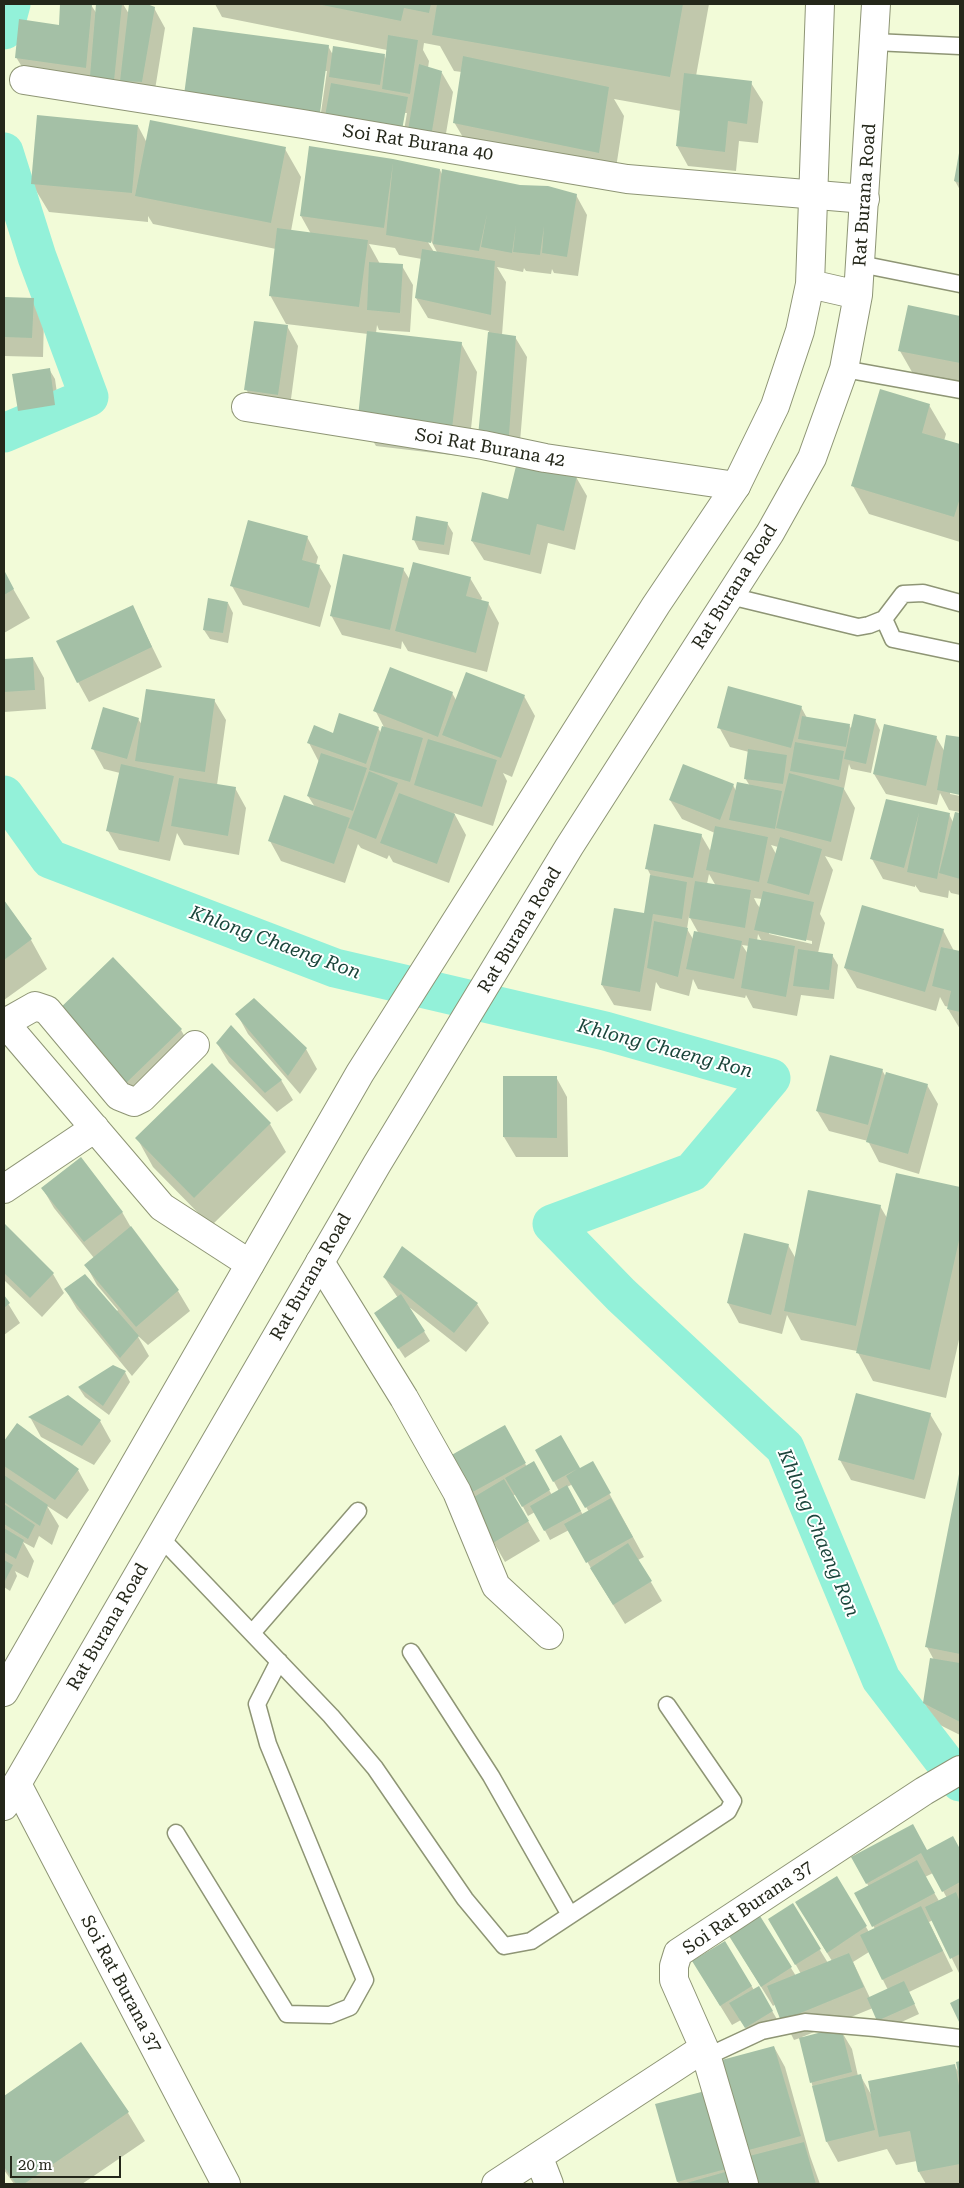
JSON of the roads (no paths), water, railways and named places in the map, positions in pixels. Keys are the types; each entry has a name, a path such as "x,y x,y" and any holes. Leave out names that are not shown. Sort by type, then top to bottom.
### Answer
{"main road":[{"path":"4,1692 360,1073 656,605 736,486 775,406 800,331 810,284 820,4"},
{"name":"Rat Burana Road","path":"10,1795 377,1164 570,847 770,533 812,458 844,369 858,295 876,4"},
{"name":"Soi Rat Burana 40","path":"24,80 303,124 627,179 865,200"},
{"path":"810,284 858,295"},
{"name":"Soi Rat Burana 42","path":"246,407 555,459 736,486"},
{"path":"195,1045 142,1098 134,1102 119,1096 47,1010 35,1006 4,1022 162,1207 250,1264"},
{"path":"4,1189 95,1128"},
{"path":"320,1262 404,1398 457,1492 496,1586 548,1635"},
{"name":"Soi Rat Burana 37","path":"744,2184 705,2053 674,1980 674,1966 678,1953 924,1791 960,1770"},
{"name":"Soi Rat Burana 37","path":"10,1795 226,2184"},
{"path":"496,2184 705,2053"},
{"path":"539,2158 550,2184"}],"lane":[{"path":"874,42 960,46"},
{"path":"860,264 960,284"},
{"path":"844,369 960,390"},
{"path":"730,596 858,626 870,625 884,619 902,594 923,593 960,603"},
{"path":"884,619 893,639 960,653"},
{"path":"252,1633 358,1512"},
{"path":"160,1537 331,1716 375,1768 465,1899 504,1946 531,1942 728,1811 733,1801 667,1706"},
{"path":"411,1652 491,1776 570,1915"},
{"path":"176,1833 287,2014 330,2016 350,2007 365,1980 268,1744 257,1704 279,1661"},
{"path":"705,2053 762,2031 805,2022 960,2038"}],"waterway":[{"path":"4,30 11,4"},
{"path":"4,152 37,257 89,397 4,433"},
{"name":"Khlong Chaeng Ron","path":"4,795 50,859 335,968 605,1031 771,1078 692,1172 552,1224 621,1295 785,1448 881,1679 960,1782"}]}
